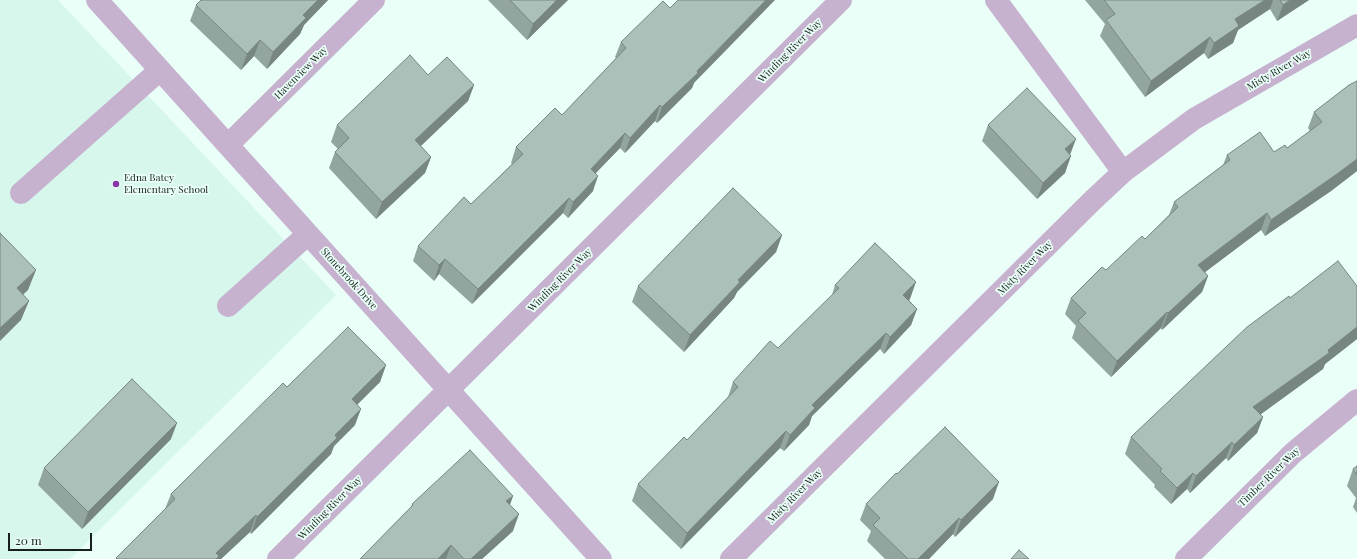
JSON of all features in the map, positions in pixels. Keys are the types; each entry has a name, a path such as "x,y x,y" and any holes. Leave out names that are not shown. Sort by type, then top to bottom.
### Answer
{"street":[{"name":"Stonebrook Drive","path":"97,0 601,559"},
{"name":"Havenview Way","path":"228,145 374,0"},
{"name":"Winding River Way","path":"278,559 841,0"},
{"path":"996,0 1124,172"},
{"name":"Misty River Way","path":"731,559 1086,207 1124,172 1194,119 1357,25"},
{"path":"21,194 160,70"},
{"path":"228,306 308,234"},
{"name":"Timber River Way","path":"1186,559 1293,453 1357,400"}],"shaded area":[{"name":"Edna Batey Elementary School","path":"0,0 58,0 336,295 70,559 0,559"}],"building":[{"path":"201,0 318,0 303,15 306,18 273,52 260,40 247,54 196,5"},
{"path":"510,0 557,0 533,24"},
{"path":"678,0 766,0 697,71 698,73 662,107 660,105 630,138 625,133 591,169 598,176 573,202 569,198 478,289 445,259 439,265 418,246 464,197 471,204 523,154 516,147 555,108 562,115 626,48 621,42 663,1 670,8"},
{"path":"1104,0 1265,0 1235,19 1239,26 1214,43 1210,37 1151,81 1106,20 1115,14"},
{"path":"1280,0 1290,0 1283,5"},
{"path":"410,55 428,75 447,57 474,85 415,140 431,157 382,202 335,152 349,138 337,125"},
{"path":"1357,81 1357,159 1271,220 1267,213 1198,265 1208,276 1168,313 1167,312 1117,361 1078,321 1086,313 1071,298 1102,267 1106,270 1142,236 1145,239 1178,207 1174,202 1230,160 1227,155 1260,132 1274,152 1285,145 1287,148 1322,122 1314,112 1349,85"},
{"path":"1027,88 1076,139 1065,149 1071,156 1043,183 988,125"},
{"path":"733,188 782,235 738,280 740,282 690,335 638,286"},
{"path":"0,233 36,270 17,288 29,301 0,328"},
{"path":"875,243 916,282 903,295 917,309 890,337 886,333 812,405 815,408 790,435 786,431 687,533 638,484 684,437 687,440 738,387 733,382 770,341 778,348 839,288 835,285"},
{"path":"1338,261 1357,286 1357,327 1328,350 1329,353 1253,407 1263,417 1234,445 1232,442 1196,476 1193,473 1177,488 1160,471 1162,469 1131,437 1247,327 1289,296 1290,298"},
{"path":"348,327 386,365 352,399 361,409 335,435 337,438 257,517 256,515 216,553 219,556 216,559 116,558 175,499 171,494 283,383 287,387"},
{"path":"132,379 177,423 88,512 44,468"},
{"path":"945,427 999,482 961,520 959,518 918,559 908,559 873,525 880,518 866,504 896,473 897,474"},
{"path":"470,450 513,496 506,501 519,514 471,559 464,559 451,545 438,559 360,559 413,505 412,504"},
{"path":"1357,466 1357,475 1353,469"},
{"path":"1019,550 1029,559 1011,559"}],"place":[{"name":"Edna Batey Elementary School","path":"116,184"}]}
